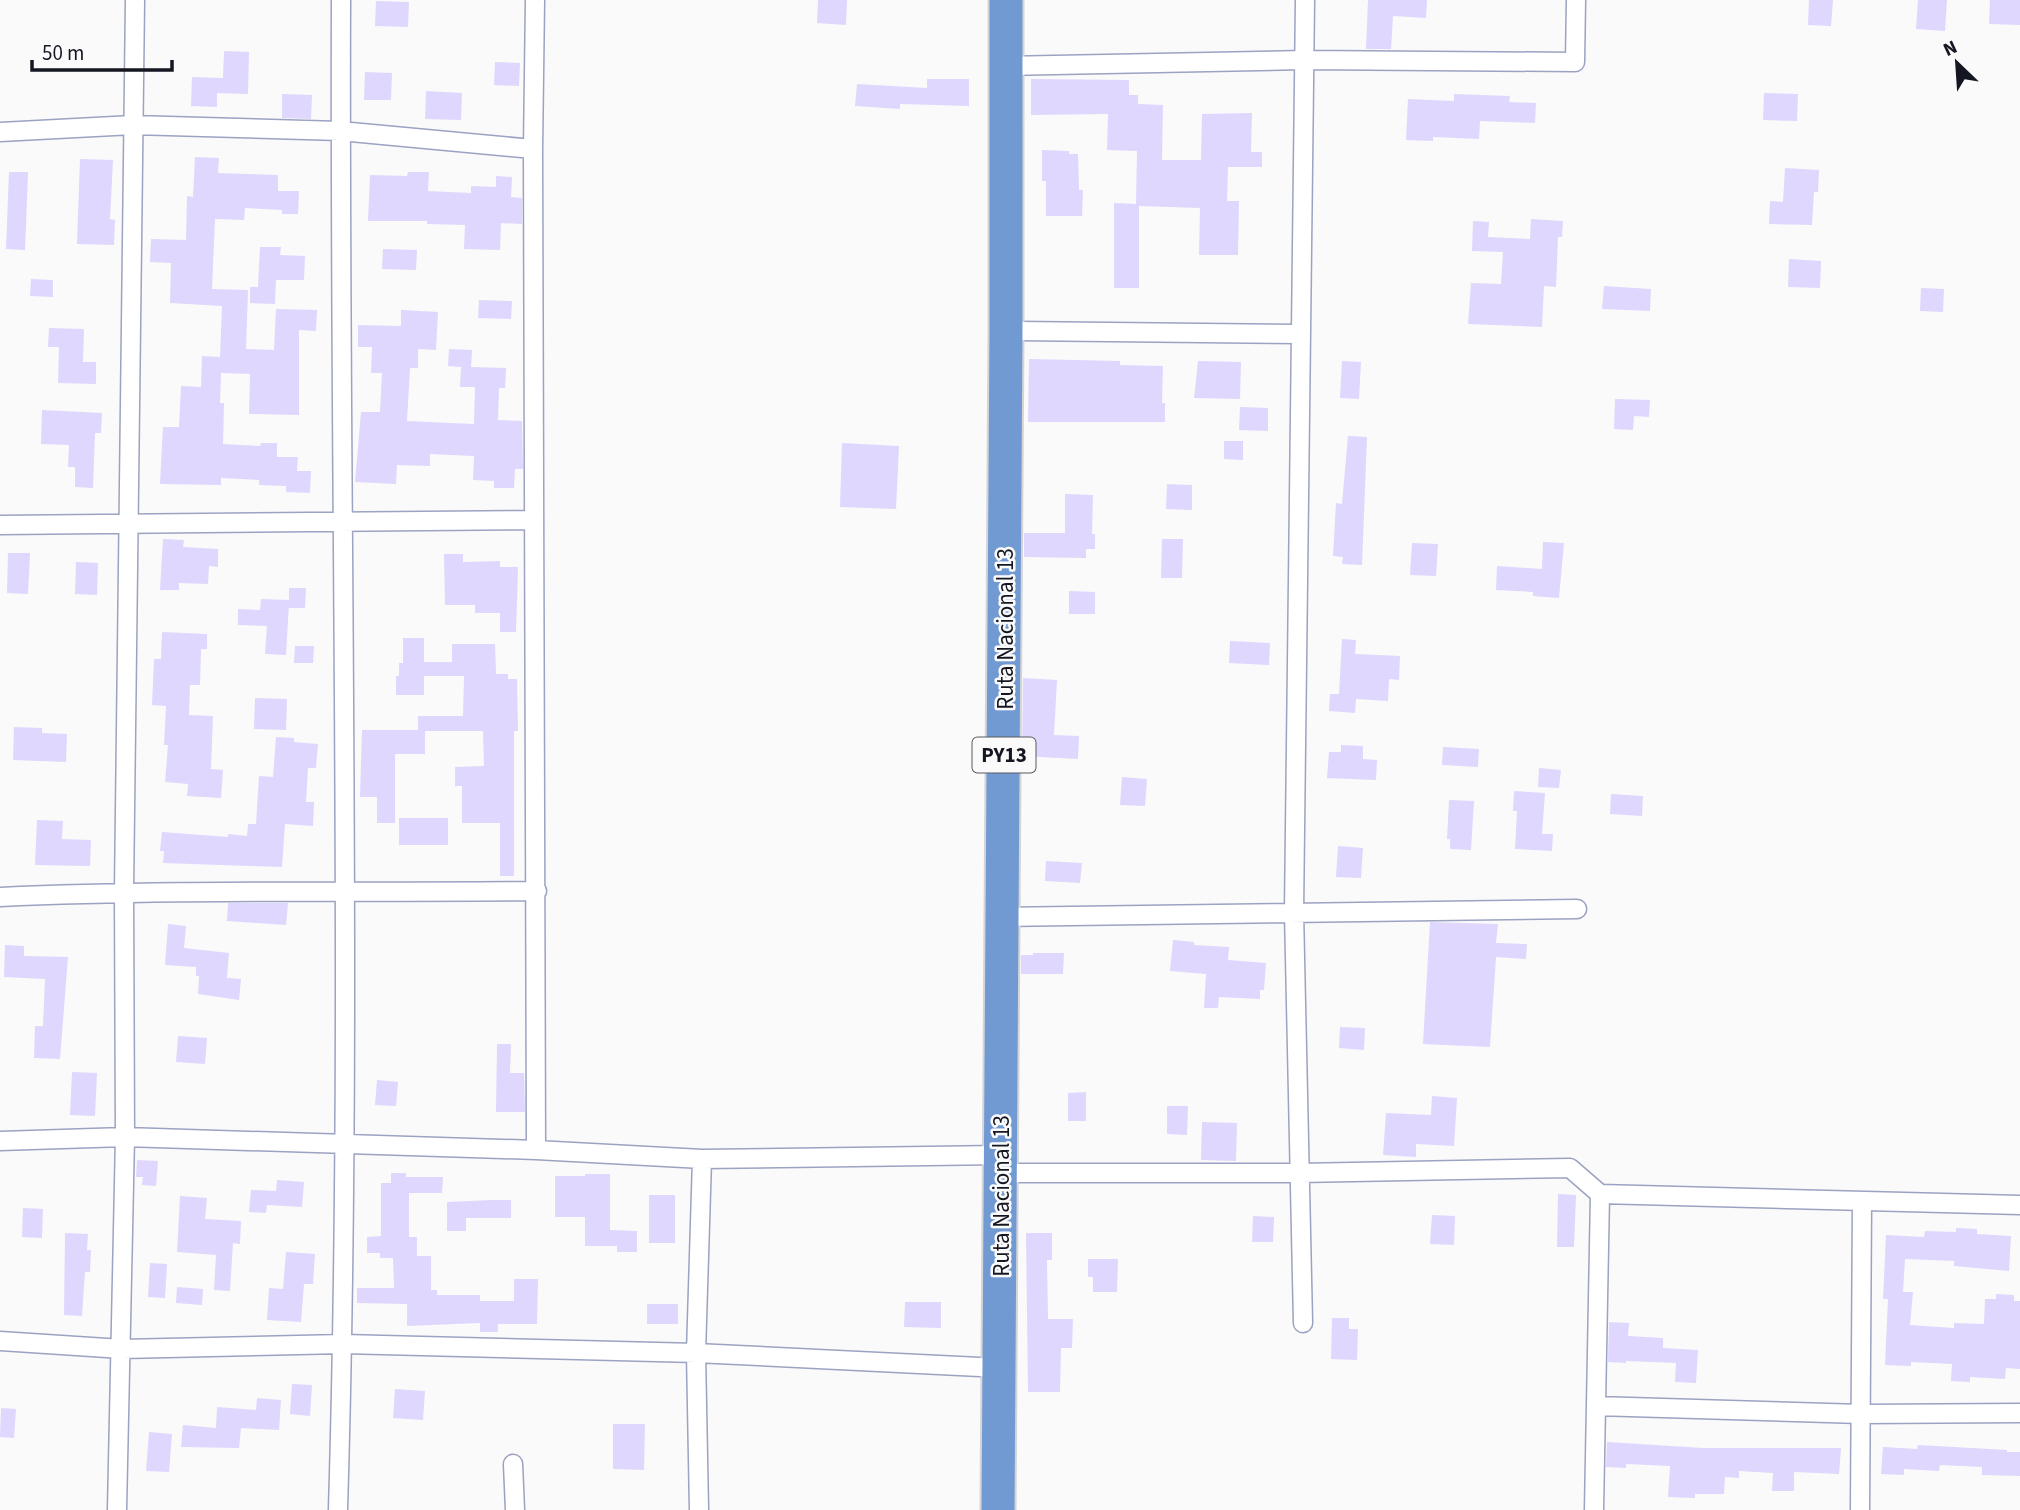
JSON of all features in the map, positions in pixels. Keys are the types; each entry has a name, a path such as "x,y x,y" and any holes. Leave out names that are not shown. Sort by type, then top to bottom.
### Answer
{"highway":[{"name":"Ruta Nacional 13","path":"998,1510 1006,0"}],"street":[{"path":"117,1510 125,1138 124,892 135,0"},
{"path":"338,1510 345,1144 341,0"},
{"path":"535,0 533,149 536,1150"},
{"path":"1303,1323 1294,912 1305,0"},
{"path":"1006,66 1305,60 1575,62 1576,0"},
{"path":"0,132 132,125 340,131 533,149"},
{"path":"1006,331 1301,334"},
{"path":"0,525 534,520"},
{"path":"0,897 124,892 344,894 537,891"},
{"path":"1003,917 1577,909"},
{"path":"0,1141 125,1138 536,1150 702,1159 1299,1173 1570,1168 1600,1194 2020,1205"},
{"path":"699,1510 696,1353 702,1159"},
{"path":"1594,1510 1600,1194"},
{"path":"1860,1510 1862,1202"},
{"path":"0,1341 121,1349 343,1344 696,1353 1000,1368"},
{"path":"1596,1406 1861,1414 2020,1413"},
{"path":"513,1464 515,1510"}],"building":[{"path":"818,0 847,0 846,25 817,23"},
{"path":"1368,0 1427,0 1426,18 1393,16 1391,49 1366,49"},
{"path":"1809,0 1833,0 1831,26 1808,25"},
{"path":"1918,0 1947,0 1945,31 1916,29"},
{"path":"1990,0 2020,0 2020,25 1989,24"},
{"path":"376,1 409,2 408,27 375,26"},
{"path":"224,51 249,52 248,94 217,93 217,107 191,106 192,77 223,78"},
{"path":"495,62 520,63 519,86 494,85"},
{"path":"365,72 392,73 391,100 364,100"},
{"path":"927,79 969,79 969,106 900,104 900,109 855,106 857,84 927,88"},
{"path":"1031,79 1129,80 1129,95 1138,95 1138,104 1163,105 1162,160 1201,160 1202,114 1252,113 1251,152 1262,152 1262,167 1228,167 1227,201 1239,201 1238,255 1199,255 1200,208 1139,206 1139,288 1114,288 1114,203 1136,204 1137,151 1107,150 1108,114 1031,115"},
{"path":"426,91 462,93 461,120 425,119"},
{"path":"1764,93 1798,94 1797,121 1763,120"},
{"path":"282,94 312,95 311,119 282,118"},
{"path":"1454,94 1510,96 1509,102 1536,103 1535,123 1480,121 1479,139 1433,137 1433,141 1406,140 1408,99 1454,101"},
{"path":"1042,150 1078,154 1079,190 1083,190 1082,216 1046,216 1046,181 1042,181"},
{"path":"195,157 219,158 218,173 278,175 278,191 299,191 298,214 282,214 282,210 245,208 244,220 215,219 212,289 248,290 246,349 274,350 276,309 317,310 316,331 299,330 299,415 249,414 250,374 221,373 220,403 224,403 223,444 260,446 261,443 277,443 277,457 298,457 297,471 311,471 310,493 286,492 286,486 259,485 259,480 221,478 221,485 160,484 163,427 179,427 181,386 201,387 202,356 220,357 222,306 170,303 171,263 150,262 151,239 186,240 187,196 193,197"},
{"path":"80,159 113,160 110,219 115,220 114,245 77,244"},
{"path":"1785,168 1819,170 1818,192 1814,192 1812,225 1769,224 1770,201 1783,202"},
{"path":"9,172 28,172 25,250 6,249"},
{"path":"408,172 429,172 428,191 471,193 471,186 496,187 496,176 512,177 511,197 522,198 522,224 501,223 500,250 464,249 465,225 427,224 427,221 368,221 370,175 407,176"},
{"path":"1531,219 1563,221 1562,237 1558,237 1556,287 1544,286 1542,327 1468,324 1471,283 1501,284 1503,252 1472,251 1473,221 1489,222 1488,237 1530,239"},
{"path":"260,247 281,247 280,255 305,256 304,280 276,280 275,304 250,303 250,287 258,287"},
{"path":"383,249 417,250 416,270 382,269"},
{"path":"1789,259 1821,261 1820,288 1788,287"},
{"path":"31,279 53,280 53,297 30,296"},
{"path":"1604,286 1651,289 1650,311 1602,309"},
{"path":"1921,288 1944,289 1943,312 1920,311"},
{"path":"479,300 512,301 511,319 478,318"},
{"path":"401,310 438,312 436,350 418,349 418,368 410,368 407,421 474,424 475,387 460,387 461,367 448,366 449,349 472,350 471,367 506,368 505,388 499,388 498,420 522,421 523,469 515,469 514,488 494,488 494,481 473,480 474,456 430,454 430,466 397,465 396,484 355,482 361,412 380,412 382,373 371,373 372,347 358,347 358,325 401,326"},
{"path":"49,328 84,329 83,362 96,362 96,384 58,383 59,347 48,347"},
{"path":"1029,359 1120,361 1120,365 1163,366 1162,403 1165,403 1165,422 1028,422"},
{"path":"1198,361 1241,362 1240,399 1194,398"},
{"path":"1342,361 1361,362 1359,399 1340,398"},
{"path":"1615,399 1650,400 1649,417 1634,416 1633,430 1614,429"},
{"path":"1240,407 1268,408 1268,431 1239,430"},
{"path":"42,410 102,413 101,433 95,433 93,488 75,487 75,467 68,467 69,445 41,444"},
{"path":"1348,436 1367,437 1362,565 1342,564 1343,557 1333,556 1336,503 1342,504"},
{"path":"1224,441 1243,441 1243,460 1224,459"},
{"path":"842,443 899,446 896,509 840,507"},
{"path":"1167,484 1192,485 1192,510 1166,509"},
{"path":"1065,494 1093,495 1092,534 1095,534 1095,549 1086,549 1086,558 1024,557 1024,533 1065,533"},
{"path":"163,539 184,540 183,547 218,549 218,567 209,566 208,584 179,583 179,590 160,590"},
{"path":"1162,539 1183,539 1182,578 1161,578"},
{"path":"1543,542 1564,543 1559,598 1533,596 1533,592 1496,590 1497,566 1542,569"},
{"path":"1412,543 1438,544 1436,576 1410,575"},
{"path":"8,553 30,553 28,594 7,593"},
{"path":"444,554 463,554 463,562 500,561 500,567 518,567 516,632 500,632 500,613 475,613 475,605 445,605"},
{"path":"76,562 98,563 97,595 75,594"},
{"path":"289,588 306,588 305,608 289,608 286,655 265,654 267,626 238,625 238,609 260,610 261,599 289,600"},
{"path":"1069,591 1095,592 1095,614 1069,614"},
{"path":"162,632 207,634 207,649 201,649 200,685 190,685 189,715 213,716 211,769 223,770 221,798 187,796 188,784 165,782 168,745 164,745 166,706 152,705 154,659 161,659"},
{"path":"403,638 424,638 424,662 452,662 452,644 495,644 496,674 508,674 508,679 517,679 518,731 514,731 514,876 500,876 500,823 462,823 462,786 455,786 455,767 484,766 483,731 425,731 425,754 395,754 395,823 377,823 377,797 360,797 362,730 418,730 418,716 463,716 464,676 424,676 424,695 396,695 396,676 399,676 399,663 403,663"},
{"path":"1342,639 1356,640 1355,654 1400,656 1399,680 1389,679 1388,701 1356,699 1355,713 1329,711 1330,694 1339,694"},
{"path":"1230,641 1270,643 1269,665 1229,663"},
{"path":"295,646 314,646 313,663 294,663"},
{"path":"1023,678 1057,680 1054,735 1079,736 1078,759 1022,756"},
{"path":"255,698 287,699 286,730 254,729"},
{"path":"14,727 42,728 42,733 67,734 66,762 13,760"},
{"path":"276,737 318,744 316,768 308,768 306,802 314,802 313,826 285,824 282,867 163,863 164,851 160,851 162,832 247,836 248,824 256,824 259,776 273,777"},
{"path":"1341,745 1363,746 1363,759 1377,760 1376,780 1327,778 1329,752 1341,752"},
{"path":"1443,747 1479,749 1478,767 1442,765"},
{"path":"1539,768 1561,770 1559,788 1538,787"},
{"path":"1122,777 1147,779 1145,806 1120,805"},
{"path":"1514,791 1545,793 1542,834 1553,834 1552,851 1515,849 1517,811 1513,811"},
{"path":"1611,794 1643,796 1642,816 1610,814"},
{"path":"1449,800 1474,801 1471,850 1450,849 1450,839 1447,839"},
{"path":"399,818 448,818 448,845 399,845"},
{"path":"37,820 63,821 62,839 91,840 90,866 35,865"},
{"path":"1338,846 1363,848 1361,878 1336,877"},
{"path":"1046,861 1082,863 1080,883 1045,881"},
{"path":"228,903 288,903 286,925 227,921"},
{"path":"1430,922 1498,924 1496,943 1527,944 1526,959 1496,957 1490,1047 1423,1044"},
{"path":"168,924 186,926 184,948 229,953 227,978 241,979 239,1000 198,994 199,976 196,976 196,967 165,965"},
{"path":"1173,940 1194,942 1194,945 1229,947 1228,960 1266,963 1264,990 1260,990 1260,999 1219,997 1218,1008 1204,1008 1206,974 1170,971"},
{"path":"5,945 24,946 24,956 68,957 60,1059 34,1058 35,1026 43,1026 45,979 4,977"},
{"path":"1064,953 1063,974 1021,974 1021,955"},
{"path":"1340,1027 1365,1028 1364,1050 1339,1048"},
{"path":"178,1036 207,1038 205,1064 176,1062"},
{"path":"497,1044 511,1044 510,1073 524,1073 525,1112 496,1112"},
{"path":"72,1072 97,1073 95,1116 70,1115"},
{"path":"377,1080 398,1082 396,1106 375,1105"},
{"path":"1086,1092 1086,1121 1068,1121 1068,1093"},
{"path":"1432,1096 1457,1098 1454,1146 1416,1144 1416,1157 1383,1155 1386,1113 1431,1115"},
{"path":"1167,1106 1188,1106 1187,1135 1167,1134"},
{"path":"1202,1122 1237,1123 1236,1161 1201,1160"},
{"path":"137,1160 158,1161 156,1186 142,1185 143,1177 136,1177"},
{"path":"391,1173 406,1173 406,1177 443,1177 442,1193 409,1193 409,1237 417,1237 417,1256 431,1256 431,1290 437,1290 437,1295 480,1295 480,1301 514,1301 514,1279 538,1279 537,1324 498,1324 498,1332 480,1332 480,1323 407,1326 407,1304 357,1303 357,1288 394,1288 393,1258 380,1258 380,1253 367,1253 367,1237 381,1236 381,1183 391,1183"},
{"path":"610,1174 610,1230 637,1231 637,1252 617,1252 617,1246 585,1246 585,1217 555,1217 555,1176"},
{"path":"277,1180 304,1182 302,1207 267,1205 266,1213 249,1212 251,1190 276,1191"},
{"path":"1558,1194 1576,1195 1574,1247 1557,1247"},
{"path":"649,1195 675,1195 675,1243 649,1243"},
{"path":"180,1196 207,1198 205,1219 241,1221 240,1244 233,1243 230,1291 214,1290 216,1255 177,1252"},
{"path":"511,1200 511,1218 466,1218 466,1231 447,1231 447,1202"},
{"path":"23,1208 43,1209 42,1238 22,1237"},
{"path":"1432,1215 1455,1216 1454,1245 1430,1244"},
{"path":"1253,1216 1274,1217 1273,1242 1252,1242"},
{"path":"1956,1228 1977,1229 1977,1234 2011,1236 2009,1271 1954,1266 1954,1261 1905,1259 1903,1292 1913,1292 1910,1325 1954,1328 1954,1323 1984,1324 1985,1299 1996,1299 1996,1294 2014,1295 2014,1301 2020,1301 2020,1369 2006,1368 2005,1379 1970,1377 1970,1382 1951,1381 1952,1364 1911,1362 1911,1366 1885,1365 1888,1299 1883,1299 1886,1235 1924,1237 1925,1231 1956,1232"},
{"path":"65,1233 88,1234 87,1250 91,1250 90,1272 85,1272 82,1316 64,1315"},
{"path":"1026,1233 1052,1233 1052,1260 1047,1260 1048,1319 1073,1319 1072,1348 1061,1348 1060,1392 1028,1392"},
{"path":"286,1252 315,1254 313,1284 304,1284 301,1322 267,1320 269,1288 283,1289"},
{"path":"1088,1259 1118,1259 1117,1292 1093,1292 1093,1277 1088,1277"},
{"path":"150,1263 167,1264 165,1298 148,1297"},
{"path":"177,1287 203,1289 202,1305 176,1303"},
{"path":"905,1302 941,1302 941,1328 904,1327"},
{"path":"647,1304 678,1304 678,1324 647,1324"},
{"path":"1332,1318 1349,1318 1349,1329 1358,1329 1357,1360 1331,1359"},
{"path":"1609,1322 1629,1323 1628,1336 1663,1338 1663,1348 1698,1350 1696,1383 1675,1382 1676,1363 1608,1362"},
{"path":"292,1384 312,1385 310,1416 290,1414"},
{"path":"395,1389 425,1391 423,1420 393,1418"},
{"path":"257,1398 281,1400 279,1430 241,1428 239,1448 181,1447 183,1425 216,1428 217,1407 256,1410"},
{"path":"1,1408 16,1409 14,1438 0,1437"},
{"path":"613,1424 645,1424 644,1470 613,1469"},
{"path":"149,1432 172,1434 169,1472 146,1471"},
{"path":"1607,1442 1703,1448 1841,1448 1839,1474 1794,1472 1794,1491 1772,1491 1773,1473 1739,1471 1739,1478 1725,1477 1724,1494 1695,1494 1695,1498 1668,1497 1670,1466 1626,1464 1626,1468 1606,1467"},
{"path":"1918,1445 2020,1452 2020,1476 1982,1475 1982,1467 1940,1465 1939,1471 1904,1469 1904,1475 1881,1474 1883,1447 1917,1449"}]}
